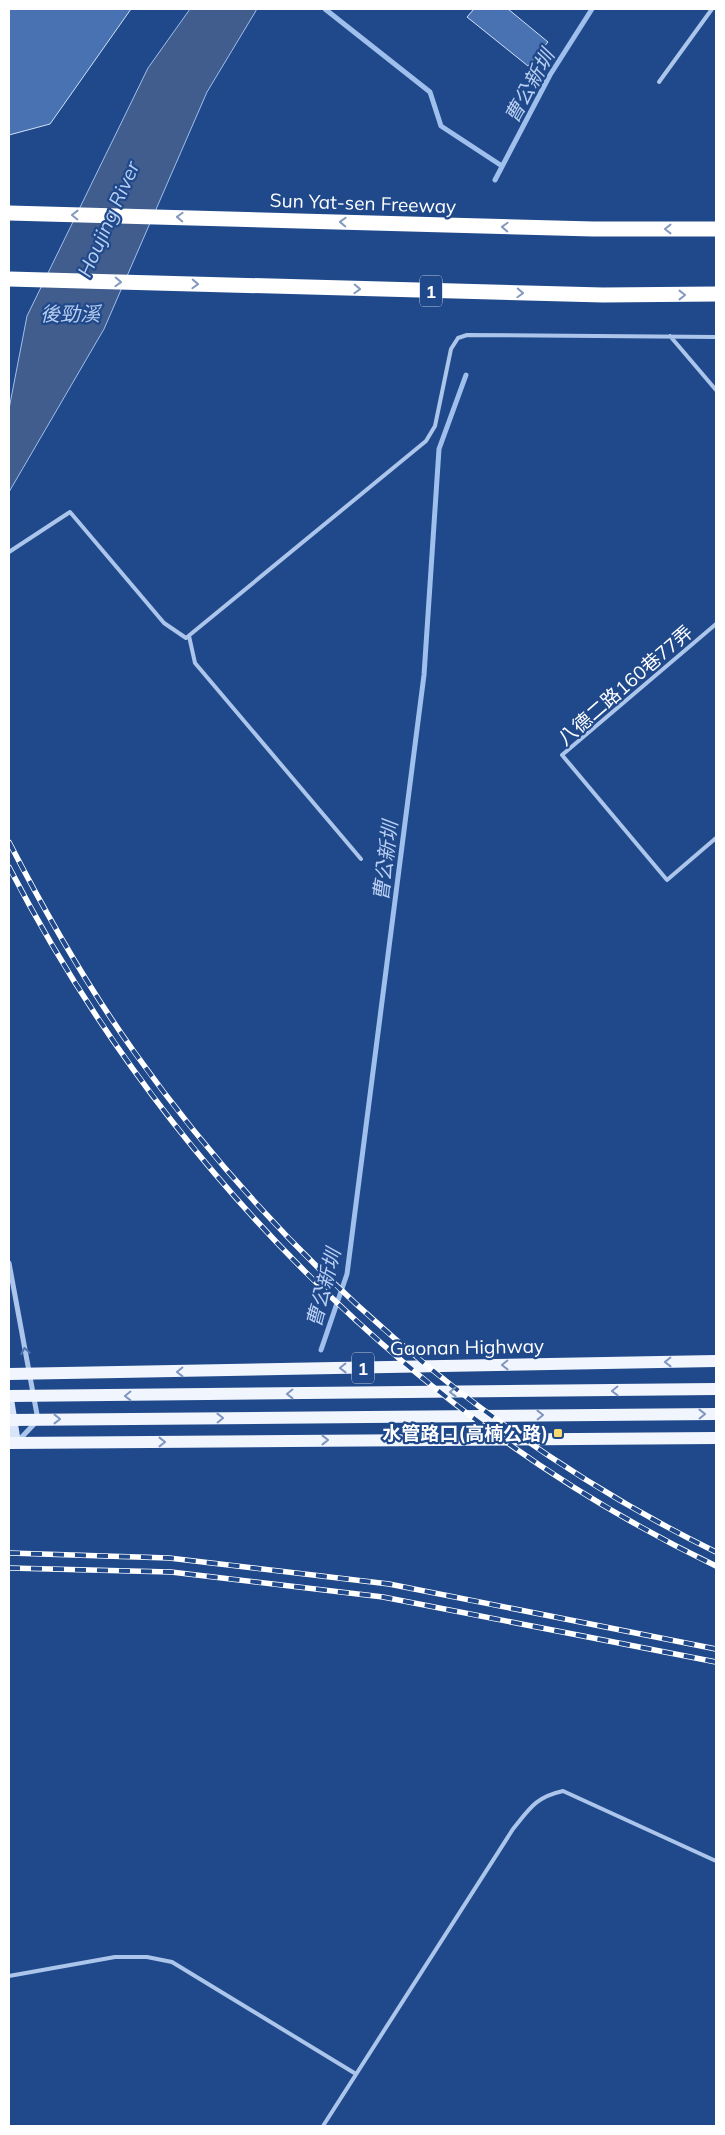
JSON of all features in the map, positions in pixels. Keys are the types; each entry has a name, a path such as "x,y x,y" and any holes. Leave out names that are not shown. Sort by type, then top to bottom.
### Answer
{"highway":[{"name":"Sun Yat-sen Freeway","path":"9,213 593,230 716,229"},
{"name":"1","path":"9,280 603,295 716,294"}],"main road":[{"name":"Gaonan Highway","path":"9,1374 716,1361"},
{"name":"1","path":"9,1398 33,1396 716,1389"},
{"path":"10,1420 716,1414"},
{"path":"12,1443 716,1438"}],"street":[{"path":"9,1262 38,1420 12,1443"},
{"path":"9,1398 12,1443"}],"lane":[{"path":"659,82 712,9"},
{"path":"9,552 70,512 164,622 186,638 426,441 435,426 450,349 458,338 467,335 716,337"},
{"path":"670,336 716,390"},
{"name":"八德二路160巷77弄","path":"716,624 562,755 666,880 716,838"},
{"path":"189,636 195,663 361,859"},
{"path":"323,2126 513,1828 530,1808 546,1795 563,1792 716,1861"},
{"path":"9,1976 115,1957 147,1957 172,1962 356,2074"}],"water":[{"name":"後勁溪","path":"190,9 257,9 207,92 104,329 9,492 9,409 27,316 148,68"}],"building":[{"path":"9,9 131,9 50,124 9,135"},
{"path":"474,9 508,9 548,42 528,66 467,17"}],"waterway":[{"path":"325,9 430,92 441,126 502,166"},
{"name":"曹公新圳","path":"495,180 550,75 592,9"},
{"name":"曹公新圳","path":"321,1350 347,1274 424,675 439,449 466,375"}],"railway":[{"path":"9,842 68,949 100,1002 135,1053 193,1130 256,1203 323,1273 395,1339 470,1400 549,1456 631,1507 716,1552"},
{"path":"9,867 71,976 142,1081 220,1180 307,1273 400,1359 499,1437 605,1506 716,1566"},
{"path":"9,1553 169,1558 389,1584 716,1649"},
{"path":"9,1568 171,1572 383,1597 716,1662"}],"place":[{"name":"水管路口(高楠公路)","path":"558,1433"}],"water label":[{"name":"Houjing River","path":"108,219"}]}
